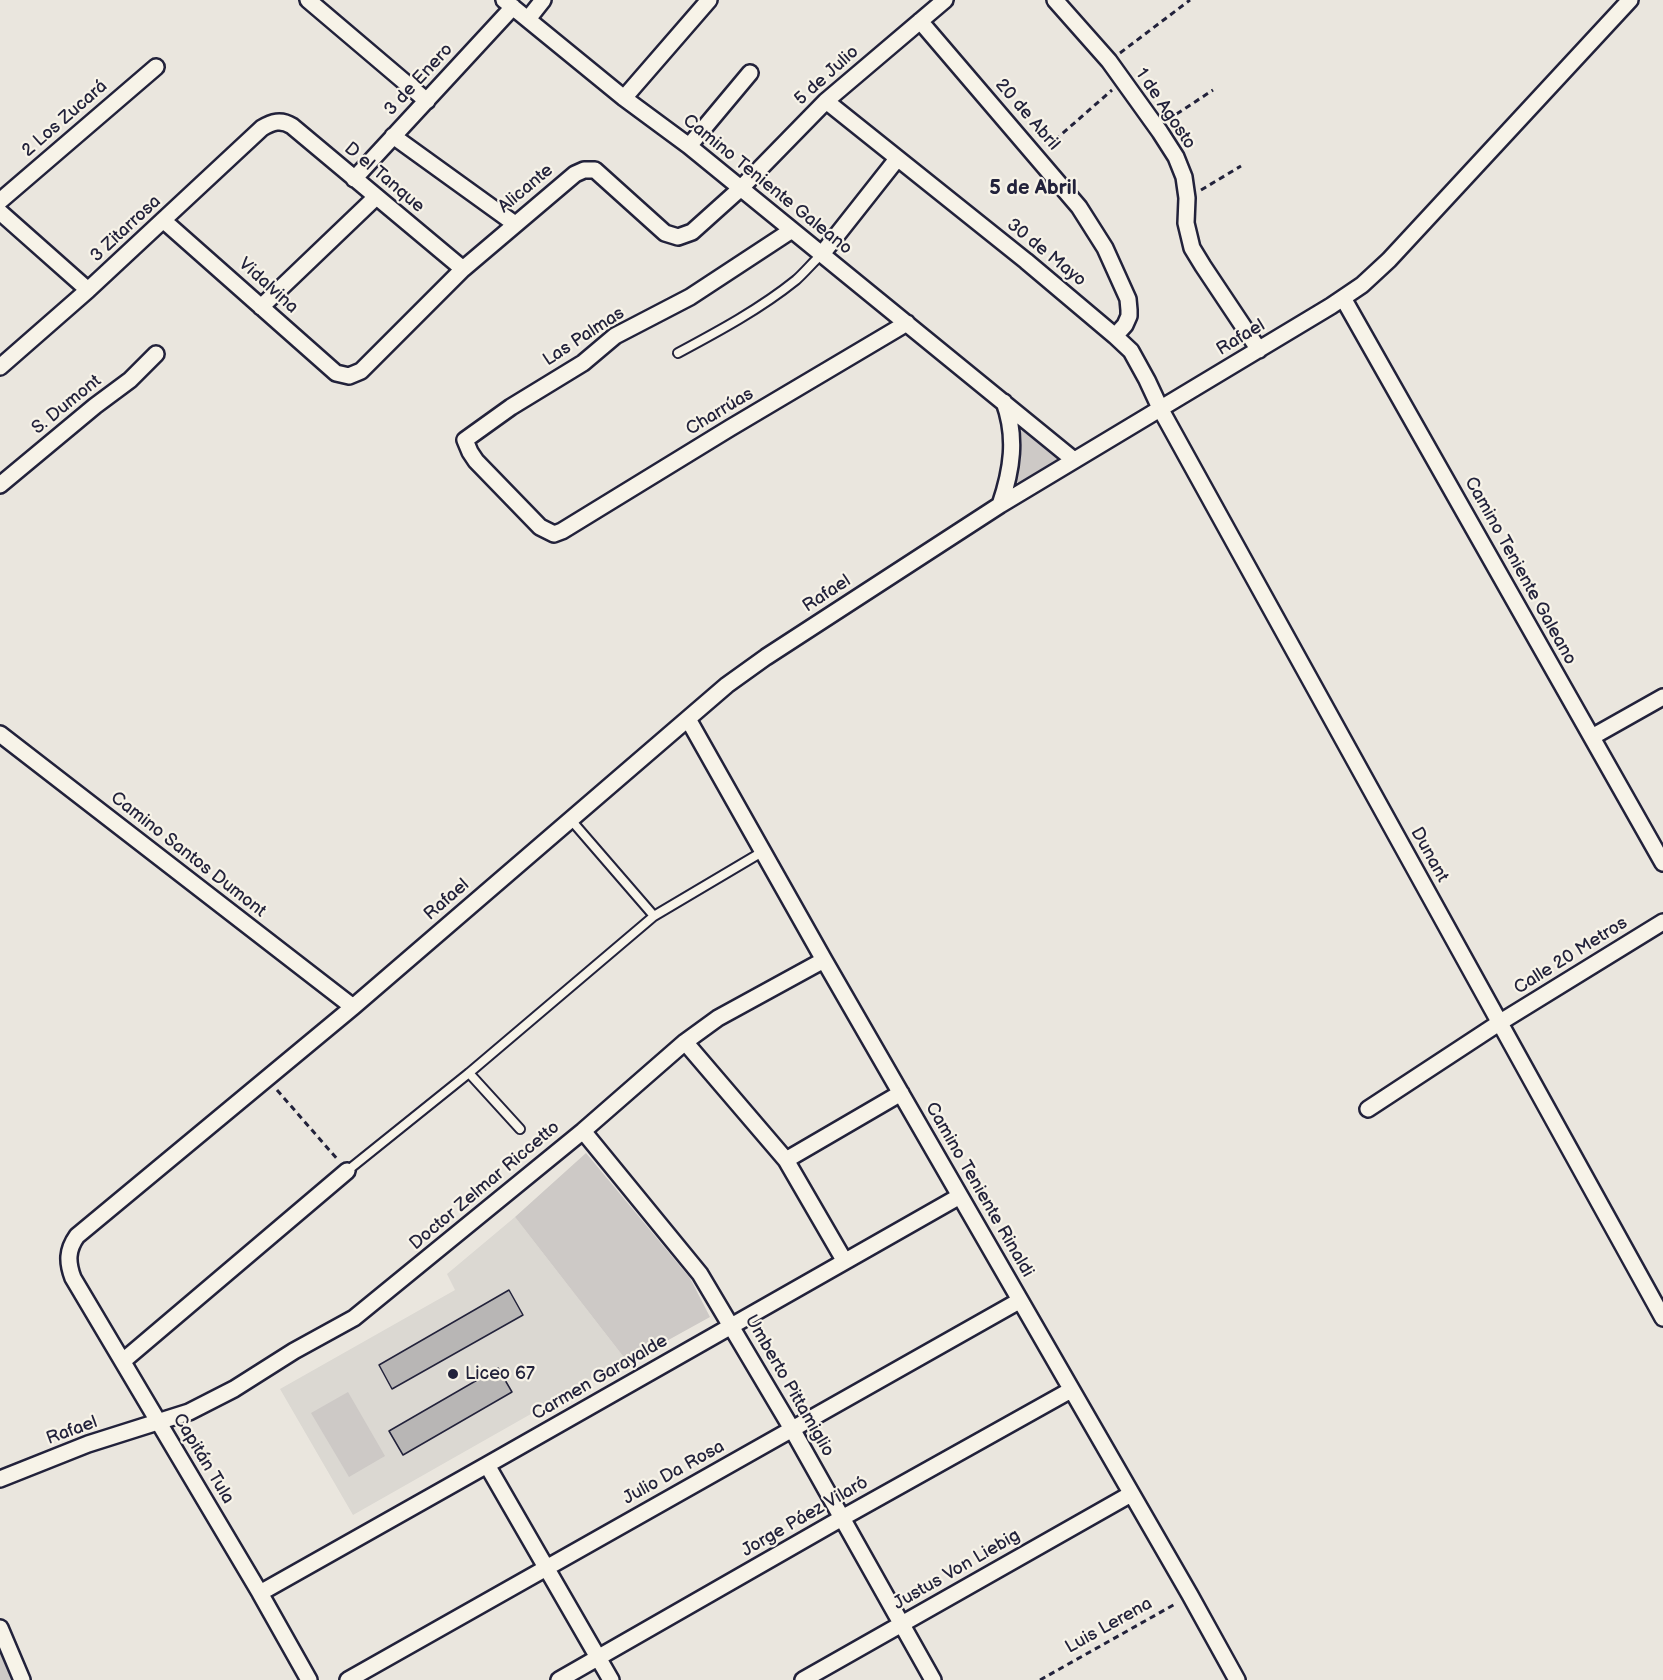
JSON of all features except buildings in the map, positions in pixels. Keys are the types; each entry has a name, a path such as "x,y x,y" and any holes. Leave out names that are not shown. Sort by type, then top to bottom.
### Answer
{"street":[{"path":"308,0 427,100"},
{"path":"528,19 543,0"},
{"path":"624,98 709,0"},
{"name":"5 de Julio","path":"741,188 826,101 945,0"},
{"name":"1 de Agosto","path":"1054,0 1109,61 1176,157 1184,177 1187,198 1186,224 1192,248 1258,350"},
{"name":"Rafael","path":"68,1256 70,1245 77,1236 353,1007 727,686 766,657 1000,506 1344,298 1372,277 1630,0"},
{"name":"3 de Enero","path":"354,179 427,100 508,4"},
{"name":"Camino Teniente Galeano","path":"508,4 624,98 689,146 1074,460"},
{"name":"20 de Abril","path":"920,21 1079,207 1105,248 1128,299 1129,316 1125,325 1115,336"},
{"name":"2 Los Zucará","path":"0,201 156,67"},
{"path":"689,146 750,73"},
{"name":"30 de Mayo","path":"826,101 1026,261 1115,336 1131,351 1161,410"},
{"name":"D el Tanque","path":"279,121 292,126 463,269"},
{"name":"3 Zitarrosa","path":"0,367 88,290 262,128 279,121"},
{"path":"393,136 515,224"},
{"path":"822,254 897,159"},
{"name":"Alicante","path":"349,376 361,371 463,269 575,174 584,170 595,170 665,233 678,237 692,232 741,188"},
{"path":"261,307 376,197"},
{"path":"0,212 88,290"},
{"name":"Vidalvina","path":"163,220 336,373 349,376"},
{"name":"Las Palmas","path":"554,534 540,527 508,495 476,461 465,440 511,407 583,363 615,336 690,297 792,230"},
{"name":"Camino Teniente Galeano","path":"1344,298 1663,863"},
{"name":"Charrúas","path":"554,534 907,323"},
{"name":"S. Dumont","path":"0,485 94,406 130,380 156,354"},
{"path":"1000,506 1008,481 1012,433 1010,418 1004,402"},
{"name":"Dunant","path":"1161,410 1663,1318"},
{"path":"1592,737 1663,697"},
{"name":"Camino Teniente Rinaldi","path":"688,719 1237,1680"},
{"name":"Camino Santos Dumont","path":"0,734 353,1007"},
{"name":"Calle 20 Metros","path":"1368,1109 1499,1023 1663,922"},
{"name":"Doctor Zelmar Riccetto","path":"158,1422 189,1412 234,1389 294,1351 354,1318 583,1131 684,1042 718,1018 824,960"},
{"path":"684,1042 786,1160 844,1260"},
{"path":"786,1160 901,1093"},
{"name":"Umberto Pittamiglio","path":"583,1131 699,1274 792,1429 933,1680"},
{"path":"123,1361 346,1171"},
{"name":"Carmen Garayalde","path":"260,1593 960,1196"},
{"name":"Capitán Tula","path":"68,1256 73,1278 309,1680"},
{"name":"Julio Da Rosa","path":"348,1680 1019,1301"},
{"name":"Jorge Páez Vilaró","path":"559,1680 1071,1390"},
{"name":"Rafael","path":"0,1479 88,1444 158,1422"},
{"path":"488,1465 611,1680"},
{"name":"Justus Von Liebig","path":"803,1680 1131,1494"},
{"path":"0,1628 22,1680"}],"lane":[{"path":"678,353 766,302 797,278 822,254"},
{"path":"571,820 654,916"},
{"path":"346,1171 469,1073 654,916 762,852"},
{"path":"469,1073 520,1129"}],"path":[{"path":"1109,61 1190,0"},
{"path":"1036,156 1122,81"},
{"path":"1160,132 1172,117 1213,90"},
{"path":"1187,198 1241,166"},
{"path":"267,1078 346,1171"},
{"name":"Luis Lerena","path":"1040,1680 1190,1595"}],"shaded area":[{"path":"1025,429 1058,455 1058,464 1024,485 1017,482 1020,431"},
{"path":"586,1153 690,1278 710,1317 634,1359 626,1360 515,1217"},
{"name":"Liceo 67","path":"515,1217 626,1360 353,1515 280,1389 455,1290 447,1274"},
{"path":"348,1392 385,1456 349,1477 311,1413"},
{"path":"0,1650 14,1680 0,1680"}],"place":[{"name":"Liceo 67","path":"453,1374"}],"district":[{"name":"5 de Abril","path":"1033,189"}]}
